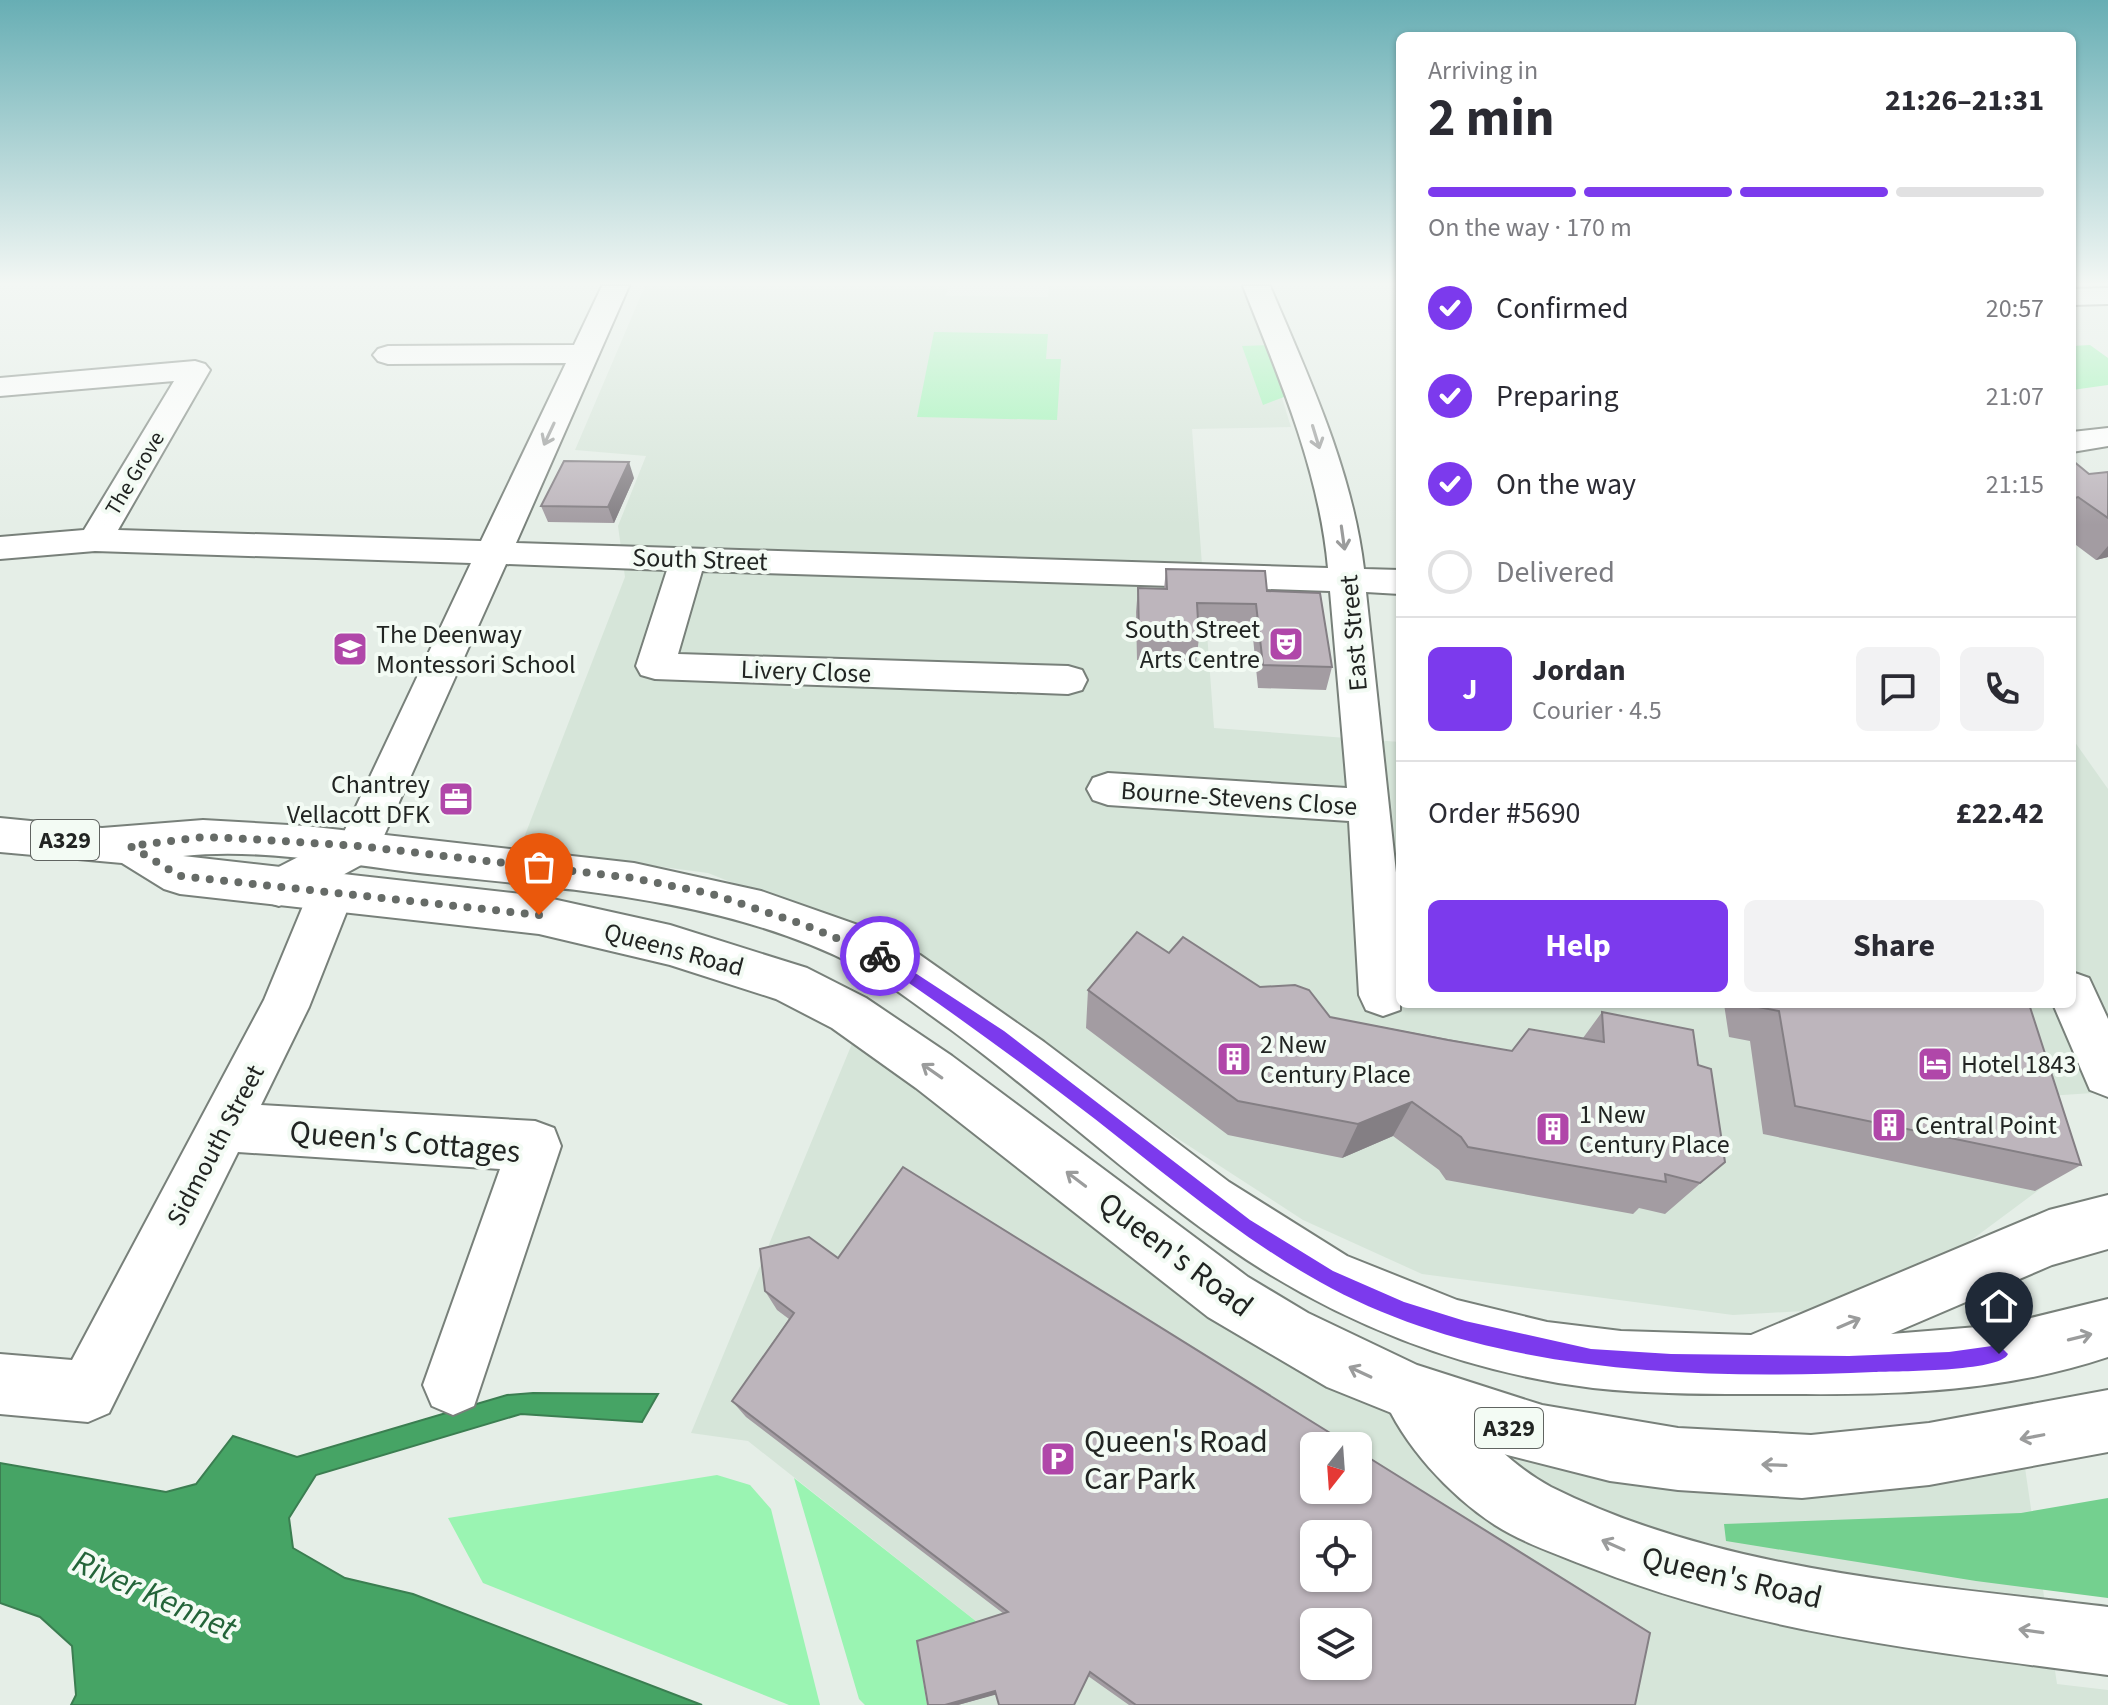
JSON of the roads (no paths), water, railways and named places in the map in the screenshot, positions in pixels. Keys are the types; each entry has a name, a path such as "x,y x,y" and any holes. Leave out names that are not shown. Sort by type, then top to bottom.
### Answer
{"street":[{"path":"279,888 359,846 580,366"},
{"name":"East Street","path":"1289,366 1307,408 1341,523 1370,806 1383,995"},
{"name":"The Grove","path":"0,387 195,370 95,540"},
{"path":"2076,441 2108,437"},
{"name":"South Street","path":"0,548 95,540 1396,582"},
{"name":"Livery Close","path":"688,560 655,666 1068,680"},
{"name":"Bourne-Stevens Close","path":"1108,789 1370,806"},
{"name":"A329","path":"0,835 130,846 203,837 359,846 633,878 712,894 802,924 885,958 999,1036 1234,1218 1327,1277 1432,1320 1545,1348 1591,1357 1752,1364 1949,1361 2058,1342 2108,1328"},
{"name":"Queens Road","path":"130,846 180,876 539,915 725,960 790,983 849,1013 994,1117"},
{"name":"Sidmouth Street","path":"0,1384 88,1392 285,1007 331,893"},
{"path":"2076,1002 2108,1074"},
{"name":"Queen's Road","path":"994,1117 1274,1327 1362,1373 1487,1422 1544,1437 1702,1463 1818,1466 2029,1438 2108,1421"},
{"name":"Queen's Cottages","path":"222,1127 535,1146 453,1385"},
{"name":"A329","path":"1752,1364 2049,1238 2108,1222"},
{"name":"Queen's Road","path":"1412,1394 1454,1448 1497,1488 1522,1506 1634,1555 1708,1577 1793,1595 2108,1641"}],"water":[{"name":"River Kennet","path":"658,1394 642,1422 521,1414 316,1475 289,1518 293,1548 345,1578 413,1594 702,1705 71,1705 76,1695 72,1646 40,1617 0,1603 0,1463 166,1492 196,1484 233,1436 297,1457 507,1395"}],"place":[{"name":"South Street Arts Centre","path":"1286,644"},
{"name":"The Deenway Montessori School","path":"350,649"},
{"name":"Chantrey Vellacott DFK","path":"456,799"},
{"name":"2 New Century Place","path":"1234,1059"},
{"name":"Hotel 1843","path":"1935,1064"},
{"name":"Central Point","path":"1889,1125"},
{"name":"1 New Century Place","path":"1553,1129"},
{"name":"Queen's Road Car Park","path":"1058,1459"}]}
